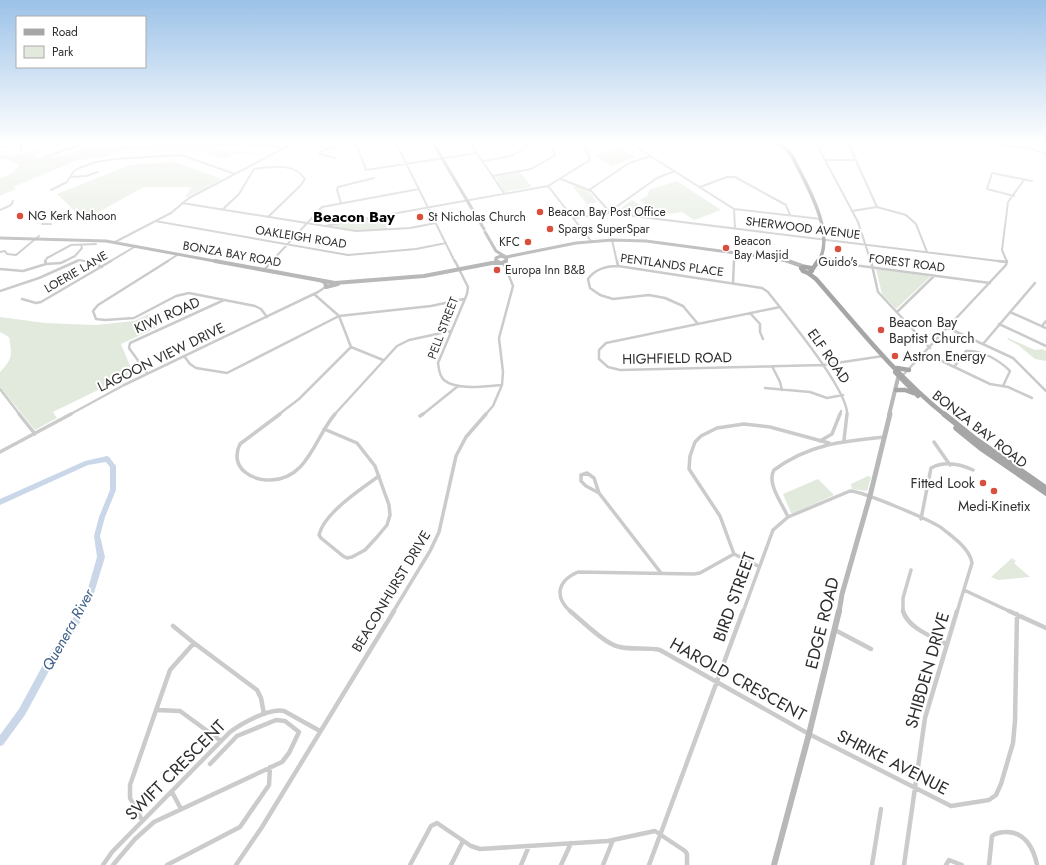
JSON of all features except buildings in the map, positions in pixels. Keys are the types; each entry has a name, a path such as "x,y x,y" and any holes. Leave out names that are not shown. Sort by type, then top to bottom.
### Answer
{"main road":[{"path":"806,183 821,219 824,239 824,248 821,257 811,271"},
{"path":"804,267 821,257"},
{"name":"BONZA BAY ROAD","path":"804,267 811,271 919,397 982,449 1046,493"},
{"path":"891,365 901,370 909,370"},
{"name":"BONZA BAY ROAD","path":"901,377 929,402 974,438 1046,488"},
{"path":"896,390 905,390 919,397"}],"street":[{"path":"51,190 64,183"},
{"path":"115,242 174,211 182,203 218,183"},
{"path":"222,210 240,192 245,183"},
{"path":"268,217 302,183"},
{"path":"341,203 337,190 338,187 353,183"},
{"name":"PELL STREET","path":"416,183 468,287 437,366 443,380 458,386"},
{"path":"456,183 496,251 507,261 591,241"},
{"path":"498,183 504,193"},
{"path":"325,226 548,186 553,183"},
{"path":"572,183 589,190 608,210 608,213 649,183"},
{"path":"589,190 599,183"},
{"path":"696,183 734,209 821,219"},
{"path":"700,186 708,183"},
{"path":"748,183 786,205 790,215"},
{"path":"837,183 852,211 866,244 878,292 930,348"},
{"path":"867,183 877,207"},
{"path":"989,183 987,189 1014,196"},
{"path":"1007,262 1002,250 1008,202 1014,196 1022,183"},
{"path":"548,186 591,241"},
{"path":"264,270 322,207 419,189"},
{"path":"0,210 9,207 14,201"},
{"path":"182,203 352,231 410,228 436,223"},
{"path":"852,211 877,207 904,214 913,221 927,252"},
{"path":"734,209 735,228"},
{"name":"SHERWOOD AVENUE","path":"574,218 608,213 1007,262"},
{"name":"OAKLEIGH ROAD","path":"155,221 351,255 416,249 446,243"},
{"path":"42,224 52,224"},
{"name":"BONZA BAY ROAD","path":"0,238 95,240 115,242 331,282 424,276 459,269 503,256"},
{"path":"0,252 5,251 7,254 16,254 37,238"},
{"path":"612,240 618,266"},
{"path":"503,256 510,257 591,241 646,241 777,259 804,267"},
{"path":"46,264 46,259 54,253 71,245 96,244"},
{"path":"0,269 23,271 46,264 59,264 78,252 82,248 82,245"},
{"name":"LOERIE LANE","path":"22,299 36,303 41,302 136,246"},
{"path":"496,251 496,259 502,264"},
{"path":"733,283 734,252"},
{"path":"179,254 98,305 93,311 96,319 105,320 134,318 185,293 257,307 267,317"},
{"name":"FOREST ROAD","path":"821,257 833,259 846,264 990,283"},
{"path":"0,291 39,278 79,260 86,260 102,267"},
{"name":"BONZA BAY ROAD","path":"459,269 502,264 507,261"},
{"name":"EDGE ROAD","path":"774,865 810,734 842,594 870,496 896,390 901,377 990,283 1007,262"},
{"name":"BEACONHURST DRIVE","path":"236,865 262,827 430,551 439,532 456,456 466,437 493,406 502,385 504,372 499,338 513,286 502,264"},
{"name":"PENTLANDS PLACE","path":"698,324 683,306 665,298 649,295 613,299 600,295 589,288 588,279 593,273 603,267 618,266 759,287 768,292"},
{"path":"897,312 934,276"},
{"path":"322,280 325,282 326,287 341,282"},
{"name":"LAGOON VIEW DRIVE","path":"0,452 147,373 314,294 326,287 331,282"},
{"path":"983,344 1035,283"},
{"name":"ELF ROAD","path":"768,292 823,364 843,395 848,410 844,440"},
{"path":"314,294 339,316 351,347 383,360"},
{"path":"184,356 192,366 196,368 227,373 339,316 431,306 464,299"},
{"name":"KIWI ROAD","path":"147,373 129,348 130,343 224,300"},
{"name":"HIGHFIELD ROAD","path":"780,307 606,343 599,350 599,356 605,366 615,370 823,364 883,356"},
{"path":"1010,312 1046,328"},
{"path":"750,314 760,324 760,332 763,338"},
{"path":"1042,326 1046,321"},
{"path":"999,324 1046,346"},
{"path":"948,328 1018,362 1046,391"},
{"path":"351,347 299,398 240,444 237,453 239,464 245,472 261,480 274,480 293,474 302,466 324,429 338,410 383,360 403,342 451,331"},
{"path":"954,367 966,351 970,350 977,352 1000,362 1010,370 1003,386"},
{"path":"925,353 990,384 1003,386 1032,398"},
{"path":"772,366 780,382 782,390"},
{"path":"420,416 458,386 502,385"},
{"path":"0,388 34,434"},
{"path":"765,388 810,392 827,398 843,395"},
{"path":"820,440 832,434 841,411"},
{"path":"758,566 734,554 720,516 689,469 688,463 695,441 704,434 718,428 748,424 829,443"},
{"path":"324,429 357,443 375,466 379,476 390,510 388,522 363,552 355,557 346,558 321,537 319,532 321,526 329,517 379,476"},
{"path":"788,517 772,478 772,472 776,468 792,459 829,443 844,440 884,437"},
{"path":"934,442 950,465"},
{"path":"921,519 930,469 936,465 950,465 966,467 973,470"},
{"path":"599,493 597,484 592,475 587,473 581,474 580,479 583,483 599,493 661,573"},
{"name":"BIRD STREET","path":"649,865 758,566 773,530 778,524 788,517 850,491 870,496 942,528 967,550 971,556"},
{"name":"HAROLD CRESCENT","path":"734,554 700,573 686,575 661,573 578,572 566,579 560,588 560,594 565,605 613,646 620,648 653,648 716,681 810,734"},
{"name":"SHIBDEN DRIVE","path":"904,865 925,718 946,644 972,563 971,556"},
{"path":"911,570 902,601 902,610 910,622 915,626 946,644"},
{"path":"964,590 1046,628"},
{"name":"SHRIKE AVENUE","path":"810,734 951,806 989,800 996,796 1009,760 1013,743 1015,721 1017,614"},
{"path":"173,626 257,690 262,698 264,714"},
{"path":"835,630 870,649"},
{"path":"142,820 130,798 130,790 170,670 194,643"},
{"path":"156,710 180,711 221,741"},
{"name":"SWIFT CRESCENT","path":"103,865 112,852 142,820 239,725 264,714 279,710 284,711 320,731"},
{"path":"113,865 149,825 282,762 286,758 299,734 298,730 280,719 237,736 210,764"},
{"path":"167,865 240,828 270,781 270,768"},
{"path":"172,792 181,809"},
{"path":"872,865 881,809"},
{"path":"410,865 432,826 434,824 440,824 463,841 475,848 480,849 613,840 651,831 660,834 685,851 688,858 687,865"},
{"path":"989,865 992,836 996,833 1012,832 1022,838 1031,848 1036,857 1037,865"},
{"path":"603,865 613,840"},
{"path":"451,865 463,841"},
{"path":"561,865 571,843"},
{"path":"521,865 529,846"},
{"path":"946,865 949,860 962,865"}],"green space":[{"path":"0,183 22,183 13,187 16,189 0,196"},
{"path":"84,183 214,183 185,197 192,187 144,187 84,220 57,194"},
{"path":"499,183 529,183 532,187 504,192"},
{"path":"670,183 681,183 721,210 694,220 682,212 661,215 640,200 647,196 649,190"},
{"path":"577,186 590,193 597,202 587,204 573,187"},
{"path":"632,200 655,217 619,213 617,211"},
{"path":"386,216 387,229 357,231 332,226"},
{"path":"876,269 930,277 896,309 882,294"},
{"path":"149,314 158,327 121,344 133,373 53,412 57,418 35,430 0,387 0,372 9,360 11,348 9,337 0,332 0,317 45,323 96,325 134,321"},
{"path":"1008,338 1035,350 1042,349 1046,351 1046,361 1035,359 1018,345 1007,339"},
{"path":"868,476 871,477 867,491 852,489 851,484"},
{"path":"818,479 834,495 791,513 783,494"},
{"path":"1012,558 1016,561 1014,563 1030,577 998,580 991,577"}],"waterway":[{"name":"Quenera River","path":"0,502 87,463 107,459 113,466 113,490 102,517 97,536 101,557 90,593 76,621 47,666 22,712 0,742"}],"place":[{"name":"Beacon Bay Post Office","path":"540,212"},
{"name":"NG Kerk Nahoon","path":"20,216"},
{"name":"St Nicholas Church","path":"420,217"},
{"name":"Spargs SuperSpar","path":"550,229"},
{"name":"KFC","path":"528,242"},
{"name":"Beacon Bay Masjid","path":"726,248"},
{"name":"Guido's","path":"838,249"},
{"name":"Europa Inn B&B","path":"497,270"},
{"name":"Beacon Bay Baptist Church","path":"881,330"},
{"name":"Astron Energy","path":"895,356"},
{"name":"Fitted Look","path":"983,483"},
{"name":"Medi-Kinetix","path":"994,491"}],"district":[{"name":"Beacon Bay","path":"354,217"}]}
